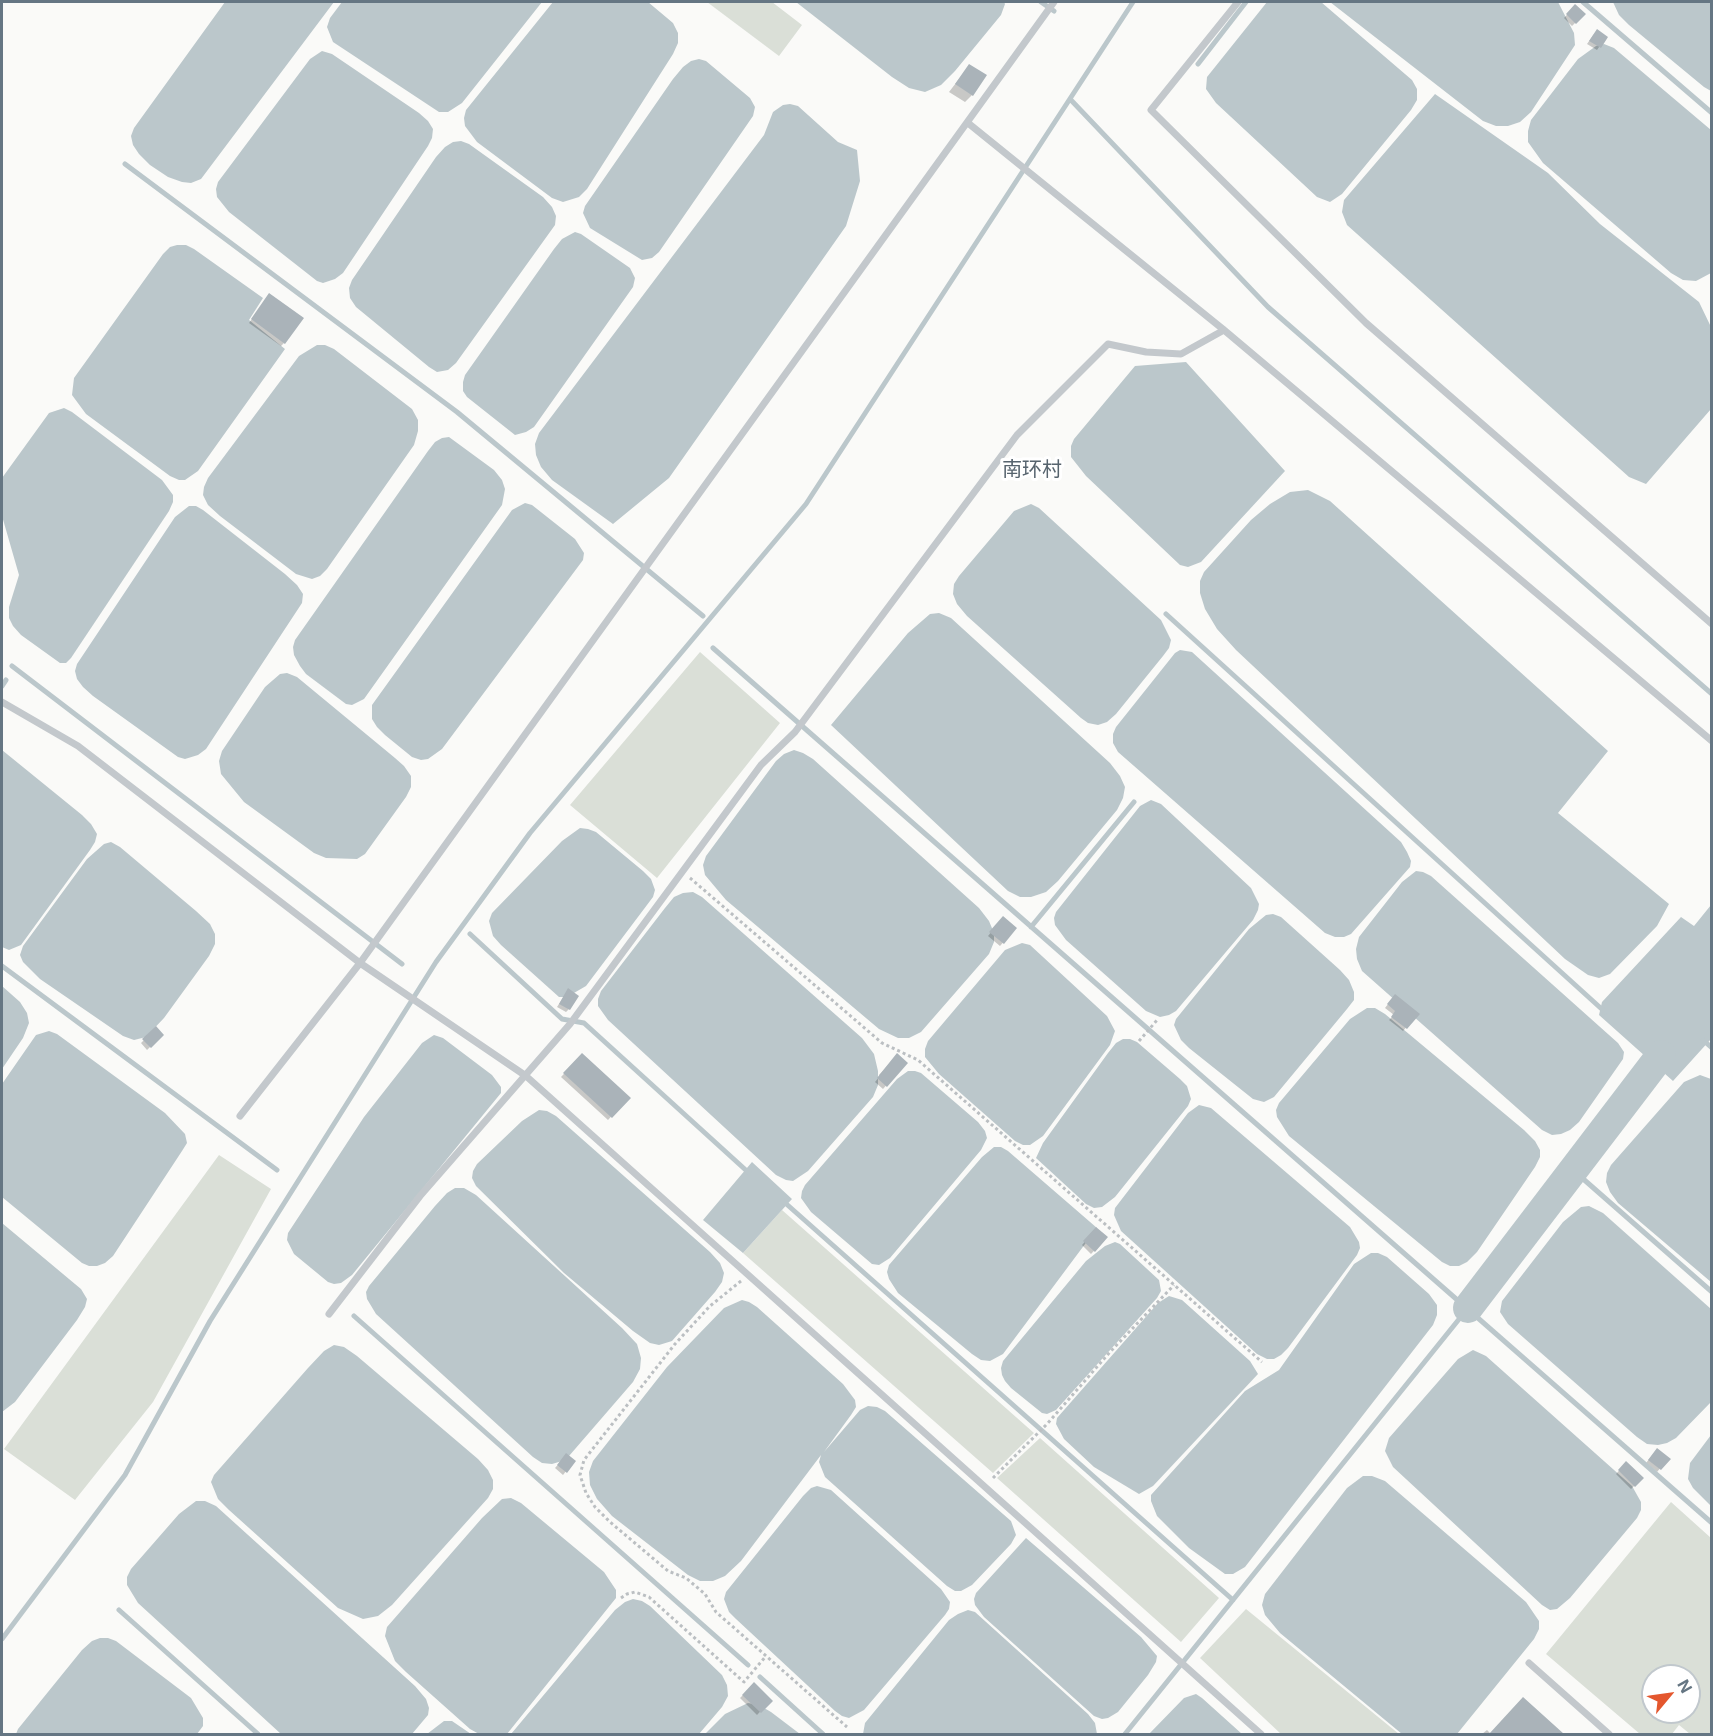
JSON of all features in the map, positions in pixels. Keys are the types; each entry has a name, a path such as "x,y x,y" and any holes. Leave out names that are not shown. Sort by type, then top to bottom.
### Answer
{"lane":[{"path":"240,1116 360,963 1054,2"},
{"path":"1238,2 1151,110 1366,324 1712,624"},
{"path":"968,123 1224,330 1712,741"},
{"path":"329,1314 420,1196 570,1024 761,765 795,732 1017,435 1108,344 1146,352 1180,354 1224,330"},
{"path":"2,702 78,746 360,963 526,1076 1261,1734"},
{"path":"1528,1663 1609,1734"}],"path":[{"path":"686,875 882,1043 918,1060 1262,1362"},
{"path":"1139,1041 1158,1019"},
{"path":"744,1278 710,1306 675,1344 584,1460 580,1475 586,1493 595,1507 610,1522 668,1571 686,1578 705,1594 716,1612 847,1727"},
{"path":"989,1482 1048,1424 1110,1352 1174,1285"},
{"path":"621,1598 635,1592 649,1597 744,1682 766,1656"}],"shaded area":[{"path":"225,2 334,2 201,179 191,183 182,182 168,177 150,165 133,145 131,136 134,128"},
{"path":"342,2 542,2 462,103 448,112 439,112 333,42 327,27 330,18"},
{"path":"553,2 648,2 673,23 678,33 678,43 673,54 587,189 579,197 563,202 552,198 477,142 465,126 464,118 466,110"},
{"path":"707,2 772,2 802,25 779,56"},
{"path":"796,2 1004,2 1005,4 1001,15 955,71 941,85 925,92 909,88 892,77"},
{"path":"1267,2 1321,2 1412,80 1417,89 1417,100 1411,110 1342,194 1330,202 1317,197 1216,103 1206,89 1207,77"},
{"path":"1330,2 1558,2 1574,33 1575,45 1531,112 1520,122 1508,126 1496,126 1483,121"},
{"path":"1613,2 1711,2 1711,91 1629,25 1619,15"},
{"path":"1604,44 1614,48 1711,130 1711,273 1696,281 1683,280 1671,273 1543,163 1528,142 1531,120 1578,59 1596,46"},
{"path":"322,51 332,54 419,113 433,129 428,146 343,273 323,283 317,281 229,212 217,197 216,189 218,182 310,59"},
{"path":"699,59 706,61 750,98 755,107 753,116 659,252 652,258 642,260 590,228 583,213 585,206 673,79 683,67"},
{"path":"1435,94 1548,173 1600,224 1699,302 1711,327 1711,409 1646,484 1629,477 1347,225 1342,212 1344,200"},
{"path":"783,105 798,106 838,142 857,150 860,181 846,226 669,478 613,524 552,480 541,467 536,455 535,444 539,433 764,135 773,112"},
{"path":"461,141 469,144 543,197 556,216 555,225 456,363 448,370 437,372 356,307 350,298 349,288 352,280 436,157 445,147 453,142"},
{"path":"575,232 630,268 635,278 633,287 534,427 515,435 467,397 463,391 465,375 554,249 562,239"},
{"path":"186,245 194,249 263,298 249,320 285,349 198,471 185,480 170,476 86,414 72,395 74,378 163,254 170,247"},
{"path":"317,345 325,345 334,349 412,409 418,420 418,431 414,445 327,569 320,576 312,579 296,574 220,516 208,505 203,495 208,478 299,356"},
{"path":"1186,362 1285,471 1201,562 1188,567 1180,565 1086,476 1071,457 1071,446 1074,439 1135,366"},
{"path":"64,408 162,480 173,495 173,502 71,658 66,663 60,663 21,635 9,618 9,607 19,575 2,516 2,478 49,413"},
{"path":"449,437 494,470 502,480 505,489 502,505 364,699 352,705 346,704 306,674 294,655 295,640 428,451 435,442"},
{"path":"1308,490 1330,501 1608,751 1558,813 1669,904 1657,926 1610,974 1599,978 1588,975 1565,959 1236,650 1217,629 1205,609 1200,593 1200,581 1204,572 1251,520 1270,504 1290,492"},
{"path":"525,503 532,505 575,539 584,553 583,560 442,749 428,759 421,760 412,757 377,727 372,719 372,705 512,510"},
{"path":"1031,504 1039,508 1161,620 1171,640 1169,648 1116,714 1107,722 1098,725 1088,723 1081,718 967,616 957,604 953,594 954,584 959,576 1014,511"},
{"path":"189,506 196,506 203,510 285,574 303,594 302,603 206,749 198,755 185,759 178,757 93,696 77,679 75,671 77,664 175,517"},
{"path":"939,613 951,618 1110,763 1125,787 1117,810 1058,881 1046,892 1031,897 1020,897 1008,891 831,725 908,633 930,614"},
{"path":"1180,650 1192,652 1401,842 1411,861 1410,867 1351,934 1335,937 1325,933 1118,752 1113,743 1116,727 1175,653"},
{"path":"700,652 780,723 657,878 570,805"},
{"path":"287,673 297,677 395,758 411,776 411,787 406,797 365,854 357,859 326,858 314,853 244,802 221,774 219,761 222,751 265,687 280,674"},
{"path":"2,750 82,815 97,834 90,850 21,945 9,950 2,947"},
{"path":"794,750 813,759 979,908 989,921 994,933 994,942 989,954 921,1032 909,1038 898,1038 879,1029 726,900 705,875 703,865 706,856 776,761 784,754"},
{"path":"1151,800 1161,804 1251,888 1259,904 1253,920 1176,1011 1160,1017 1146,1011 1066,940 1055,925 1054,918 1056,912 1140,806"},
{"path":"580,828 596,832 643,871 651,879 655,890 653,897 586,986 567,997 559,997 501,945 493,936 489,921 492,913 562,841"},
{"path":"111,842 196,911 210,924 215,934 215,944 209,956 164,1018 146,1037 134,1040 123,1036 40,979 23,962 20,955 23,946 87,859 104,844"},
{"path":"1416,871 1431,876 1618,1043 1624,1052 1623,1059 1579,1122 1570,1130 1552,1135 1542,1130 1362,971 1356,949 1359,937 1402,882"},
{"path":"693,892 702,897 862,1038 874,1054 878,1085 873,1097 808,1171 793,1181 776,1175 608,1020 598,1006 601,991 674,897"},
{"path":"1711,905 1711,1039 1673,1081 1599,1015 1602,1002 1681,917 1694,926"},
{"path":"1273,914 1281,917 1340,970 1349,980 1354,992 1354,1000 1274,1097 1264,1102 1253,1099 1189,1048 1181,1040 1174,1025 1176,1019 1249,929 1266,915"},
{"path":"1022,943 1030,945 1107,1016 1115,1031 1110,1045 1043,1136 1030,1145 1023,1145 1015,1141 939,1074 925,1057 928,1041 1005,950"},
{"path":"2,986 20,1002 27,1013 29,1023 23,1038 2,1069"},
{"path":"1367,1008 1375,1008 1385,1014 1524,1130 1540,1150 1540,1157 1535,1167 1477,1252 1459,1266 1450,1266 1442,1262 1289,1136 1277,1117 1276,1110 1279,1103 1350,1019"},
{"path":"49,1031 57,1034 165,1113 185,1134 187,1143 113,1256 97,1266 82,1263 2,1197 2,1084 36,1035"},
{"path":"434,1035 443,1038 492,1075 501,1087 501,1093 352,1275 341,1283 328,1282 294,1254 287,1240 288,1233 364,1117 422,1043"},
{"path":"1123,1039 1137,1042 1180,1079 1187,1086 1191,1099 1188,1106 1115,1197 1102,1207 1094,1208 1086,1204 1036,1158 1043,1143 1108,1053 1116,1043"},
{"path":"908,1071 921,1073 978,1122 987,1138 981,1150 890,1258 879,1265 872,1264 811,1212 801,1198 802,1191 897,1079"},
{"path":"1700,1075 1711,1079 1711,1282 1618,1203 1606,1182 1611,1165 1684,1082"},
{"path":"1199,1105 1211,1108 1350,1227 1359,1242 1360,1248 1357,1255 1288,1348 1274,1359 1267,1359 1257,1354 1121,1231 1114,1215 1115,1208 1188,1113"},
{"path":"539,1110 556,1116 720,1263 724,1273 722,1282 672,1341 659,1345 650,1343 633,1331 564,1273 476,1186 472,1178 477,1164 522,1121"},
{"path":"994,1147 1001,1147 1008,1151 1097,1228 1003,1354 990,1361 981,1360 972,1354 898,1293 887,1272 889,1265 982,1157"},
{"path":"219,1155 271,1189 153,1402 75,1500 4,1449"},
{"path":"752,1162 792,1199 743,1253 703,1220"},
{"path":"455,1188 464,1188 476,1195 637,1344 641,1358 640,1369 633,1382 569,1456 562,1461 552,1464 542,1463 533,1457 376,1314 367,1299 366,1292 369,1286 435,1206"},
{"path":"1589,1206 1603,1213 1711,1309 1711,1402 1676,1438 1667,1443 1647,1444 1637,1437 1508,1324 1500,1312 1502,1301 1563,1222 1581,1207"},
{"path":"782,1210 1034,1433 993,1473 743,1253"},
{"path":"2,1223 81,1289 87,1299 77,1320 15,1402 2,1412"},
{"path":"1115,1242 1159,1280 1161,1291 1056,1410 1047,1414 1042,1413 1005,1381 1001,1368 1003,1361 1086,1261 1105,1246"},
{"path":"1371,1253 1387,1257 1429,1294 1437,1305 1437,1315 1433,1325 1245,1567 1233,1574 1225,1574 1189,1548 1157,1516 1151,1495 1245,1391 1279,1370 1354,1264"},
{"path":"1169,1296 1182,1300 1250,1361 1258,1374 1153,1486 1139,1494 1094,1467 1064,1439 1056,1424 1057,1418 1158,1303"},
{"path":"742,1300 757,1307 843,1384 855,1400 856,1407 824,1452 860,1410 868,1406 877,1407 885,1411 1011,1521 1016,1535 1011,1544 972,1585 961,1591 955,1591 947,1586 825,1477 819,1462 821,1455 741,1561 725,1576 713,1581 700,1581 688,1575 612,1516 597,1499 590,1485 589,1472 593,1461 667,1367 724,1308"},
{"path":"334,1345 344,1347 357,1356 478,1459 493,1480 493,1489 488,1498 392,1605 378,1616 363,1619 338,1608 229,1510 218,1499 211,1482 214,1475 308,1368 324,1351"},
{"path":"1473,1350 1486,1356 1632,1486 1641,1502 1641,1510 1637,1518 1570,1598 1557,1609 1550,1610 1542,1605 1393,1467 1385,1451 1389,1438 1458,1359"},
{"path":"1711,1435 1711,1506 1693,1488 1688,1479 1690,1463"},
{"path":"1040,1438 1219,1598 1181,1642 997,1478"},
{"path":"1363,1476 1372,1476 1385,1481 1526,1602 1539,1621 1539,1629 1534,1639 1457,1734 1402,1734 1280,1633 1265,1615 1262,1605 1265,1594 1347,1488"},
{"path":"817,1486 831,1490 941,1589 950,1602 945,1615 864,1710 849,1718 835,1711 736,1619 729,1612 724,1599 726,1592 803,1496 811,1488"},
{"path":"511,1498 521,1503 604,1572 616,1590 616,1598 507,1734 479,1734 470,1729 395,1661 385,1636 387,1627 482,1518 502,1499"},
{"path":"196,1501 205,1501 216,1506 415,1686 426,1699 429,1708 428,1715 412,1734 281,1734 138,1603 127,1585 127,1577 131,1569 179,1514"},
{"path":"1671,1502 1711,1538 1711,1734 1690,1734 1679,1725 1672,1734 1640,1734 1546,1654"},
{"path":"1026,1538 1141,1637 1157,1656 1148,1675 1118,1712 1108,1718 1102,1719 1094,1716 984,1617 975,1605 976,1593"},
{"path":"633,1599 650,1606 722,1675 727,1685 728,1696 722,1707 699,1734 511,1734 615,1610"},
{"path":"1246,1609 1399,1734 1281,1734 1200,1658"},
{"path":"968,1610 975,1612 1088,1714 1095,1723 1097,1734 863,1734 865,1723 949,1620"},
{"path":"100,1638 116,1641 191,1698 203,1718 203,1726 197,1734 16,1734 82,1650 92,1641"},
{"path":"1196,1694 1242,1734 1149,1734 1184,1698"},
{"path":"748,1703 759,1705 771,1712 800,1734 705,1734 725,1714"},
{"path":"444,1721 452,1721 471,1734 427,1734"}],"building":[{"path":"1575,4 1586,14 1576,24 1566,14"},
{"path":"1597,29 1608,37 1601,48 1589,41"},
{"path":"969,64 987,75 973,96 955,84"},
{"path":"269,293 304,318 285,344 251,319"},
{"path":"1003,916 1017,928 1004,944 989,932"},
{"path":"568,988 579,996 570,1010 559,1004"},
{"path":"1395,994 1420,1014 1407,1029 1391,1017 1395,1011 1387,1004"},
{"path":"156,1026 164,1035 151,1048 142,1039"},
{"path":"582,1053 631,1098 612,1118 563,1073"},
{"path":"897,1053 908,1063 887,1087 877,1078"},
{"path":"1096,1227 1108,1237 1095,1252 1083,1241"},
{"path":"1657,1448 1671,1459 1661,1470 1648,1460"},
{"path":"566,1453 576,1461 567,1473 557,1465"},
{"path":"1626,1461 1644,1478 1635,1487 1618,1470"},
{"path":"754,1682 773,1701 761,1713 742,1695"},
{"path":"1523,1697 1564,1734 1489,1734"}],"waterway":[{"path":"1041,2 1054,11"},
{"path":"2,1639 125,1475 210,1321 436,962 530,833 806,504 1133,2"},
{"path":"1198,64 1246,2"},
{"path":"1583,2 1712,113"},
{"path":"1070,99 1268,307 1712,694"},
{"path":"125,164 457,412 703,616"},
{"path":"1166,614 1605,1012"},
{"path":"713,648 1712,1523"},
{"path":"12,666 402,964"},
{"path":"2,686 6,680"},
{"path":"1031,927 1134,802"},
{"path":"470,934 562,1019 584,1023 749,1173"},
{"path":"2,966 277,1170"},
{"path":"1703,1040 1712,1048"},
{"path":"1468,1308 1661,1055"},
{"path":"1573,1170 1712,1292"},
{"path":"783,1201 1233,1600"},
{"path":"1125,1734 1468,1308"},
{"path":"354,1316 748,1665"},
{"path":"119,1610 258,1734"},
{"path":"760,1677 823,1734"}],"district":[{"name":"南环村","path":"1032,470"}]}
